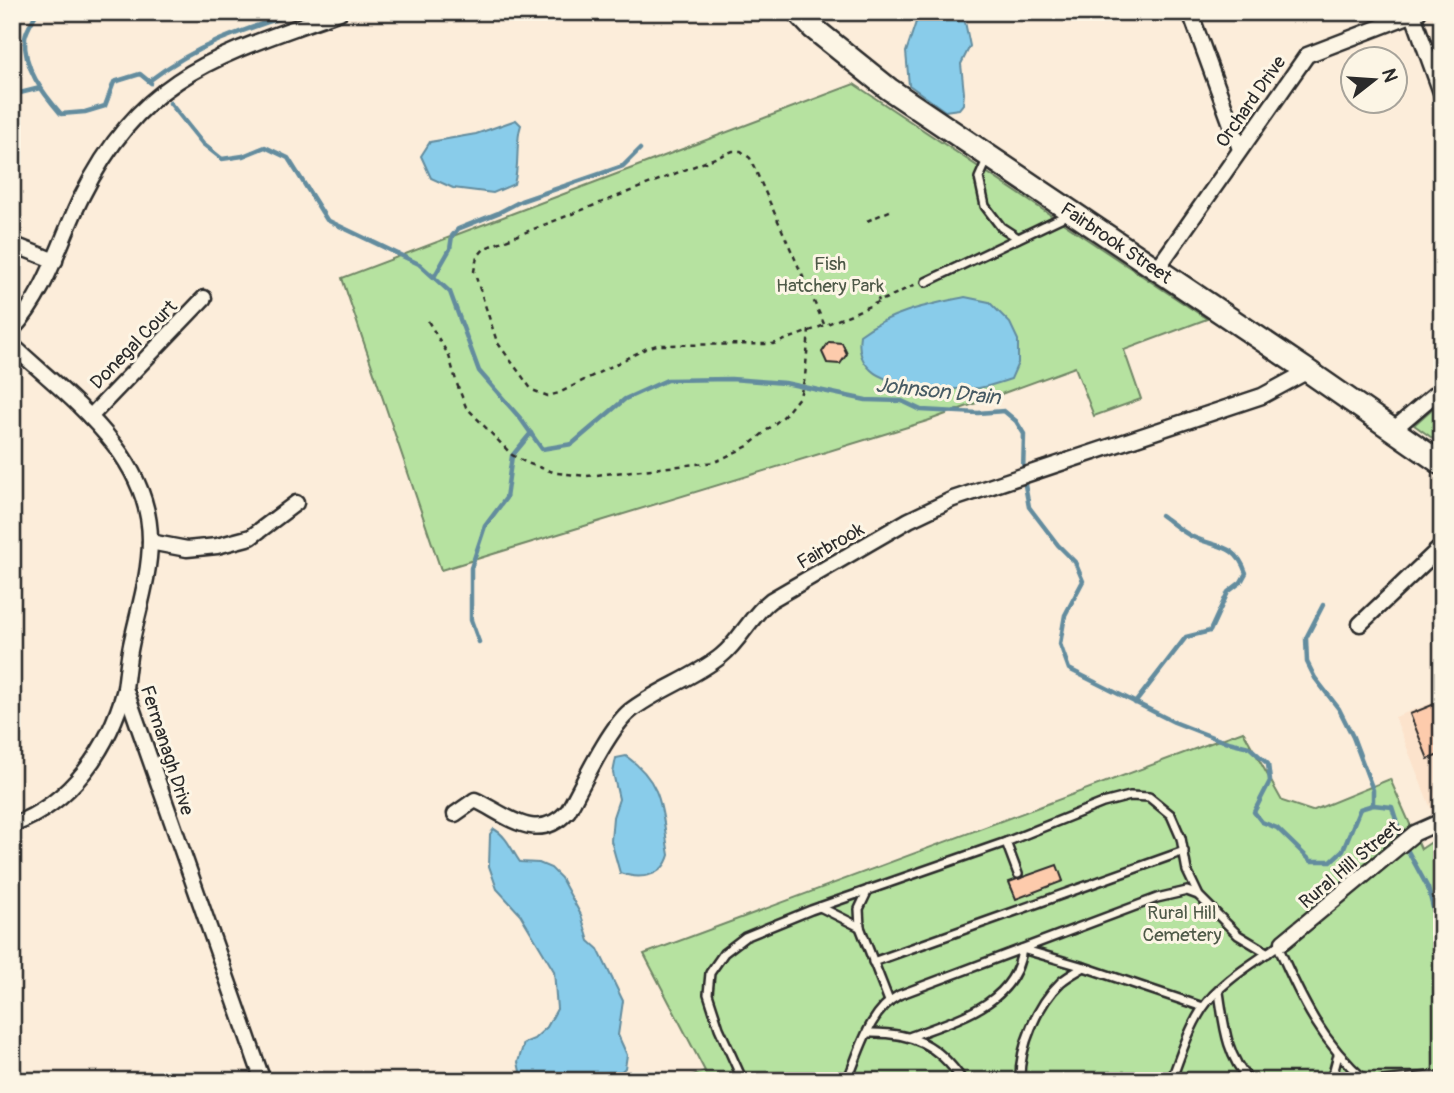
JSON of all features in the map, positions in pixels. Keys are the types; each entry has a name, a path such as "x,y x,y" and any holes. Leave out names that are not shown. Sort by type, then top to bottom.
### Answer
{"street":[{"path":"12,330 30,306 55,261 79,201 96,169 122,130 154,98 181,77 216,58 340,12"},
{"name":"Fairbrook Street","path":"799,12 813,28 860,67 1442,464"},
{"path":"1190,12 1240,149"},
{"path":"1415,13 1442,95"},
{"name":"Orchard Drive","path":"1157,269 1307,55 1415,13"},
{"path":"12,244 55,261"},
{"name":"Donegal Court","path":"90,417 204,299"},
{"name":"Fermanagh Drive","path":"12,345 90,417 117,448 136,478 147,509 150,542 148,566 130,650 125,688 263,1081"},
{"name":"Fairbrook","path":"455,814 475,800 529,827 544,827 555,823 568,811 622,719 660,692 723,655 762,607 909,520 953,499 1262,396 1308,371"},
{"path":"1394,429 1442,388"},
{"path":"150,542 187,549 218,546 251,537 296,503"},
{"path":"1360,624 1442,546"},
{"path":"12,825 50,805 78,780 97,755 112,728 125,688"},
{"name":"Rural Hill Street","path":"1281,944 1415,833 1442,821"}],"lane":[{"path":"989,156 979,178 985,206 1001,227 1018,238"},
{"path":"926,282 1073,213"},
{"path":"743,1081 719,1028 708,994 710,973 724,953 745,937 820,907 1006,842 1104,803 1130,796 1149,797 1171,815 1181,838 1187,871 1199,895 1238,935 1268,953"},
{"path":"1006,842 1018,874"},
{"path":"873,962 1184,850"},
{"path":"868,891 859,909 860,926 889,1001"},
{"path":"847,1080 877,1013 889,1001 1157,898 1186,891 1199,895"},
{"path":"820,907 860,926"},
{"path":"1171,1081 1190,1031 1203,1007 1249,965 1281,944 1304,1004 1338,1055 1366,1081"},
{"path":"1022,949 1203,1007"},
{"path":"909,1037 985,1006 1007,988 1017,970 1022,949"},
{"path":"1018,1079 1026,1043 1044,1002 1062,981 1084,967"},
{"path":"1219,992 1227,1040 1237,1067 1250,1081"},
{"path":"868,1033 900,1033 927,1045 949,1061 963,1081"},
{"path":"1331,1081 1338,1055"},
{"path":"1381,1081 1431,1076 1442,1079"}],"path":[{"path":"824,324 750,158 740,150 485,248 477,257 474,271 496,342 532,390 548,396 559,393 632,354 657,345 773,344 824,324 879,301 917,283"},
{"path":"867,221 892,210"},
{"path":"874,289 879,301"},
{"path":"428,321 449,356 466,407 512,455 556,473 600,476 615,472 715,462 730,457 765,433 784,416 800,396 805,377 809,330"}],"shaded area":[{"path":"1442,699 1442,837 1395,717"}],"green space":[{"name":"Fish Hatchery Park","path":"854,84 1207,319 1124,350 1141,399 1094,416 1075,367 927,421 441,570 342,278"},
{"path":"1442,400 1442,445 1414,425"},
{"name":"Rural Hill Cemetery","path":"1243,731 1282,801 1312,811 1390,779 1421,849 1442,835 1442,1081 677,1081 705,1071 644,954"}],"water":[{"path":"963,12 970,46 961,64 963,104 959,109 945,111 909,85 906,52 919,13"},
{"path":"516,120 521,125 514,184 493,193 453,188 431,178 421,156 430,142 476,134"},
{"path":"965,297 989,302 1010,323 1018,340 1018,363 1011,379 979,388 923,386 880,376 865,363 860,349 860,335 872,327 910,310"},
{"path":"626,756 648,777 655,788 662,812 669,855 662,868 650,875 620,873 611,841 613,817 619,799 613,773 616,758"},
{"path":"494,829 506,840 520,862 539,863 551,868 561,878 581,915 589,941 598,949 623,1001 618,1035 627,1055 625,1068 611,1081 522,1081 518,1062 524,1043 534,1039 547,1027 557,1009 554,971 520,914 497,889 489,866 490,834"}],"building":[{"path":"829,342 842,343 847,354 840,364 827,363 822,352"},
{"path":"1442,701 1442,754 1428,759 1410,714"},
{"path":"1057,865 1063,881 1016,899 1009,882"}],"waterway":[{"name":"Johnson Drain","path":"37,12 25,38 27,60 41,89 61,114 85,112 105,106 114,82 140,74 151,83"},
{"path":"149,81 202,48 298,12"},
{"path":"12,95 40,88"},
{"name":"Johnson Drain","path":"170,103 203,144 222,159 243,156 265,147 288,158 327,220 419,264 450,292 479,371 520,418 542,449 572,444 625,399 667,380 731,379 785,383 866,400 902,401 921,410 978,413 1004,411 1016,421 1024,434 1023,474 1029,507 1058,545 1075,562 1083,581 1065,615 1060,644 1069,669 1174,722 1220,740 1249,747 1268,764 1270,781 1254,812 1262,822 1277,828 1311,861 1331,861 1343,850 1360,809 1373,805 1392,807 1403,842 1428,888 1442,943"},
{"path":"434,277 450,249 452,236 458,229 521,201 623,166 640,149"},
{"path":"479,642 471,620 471,568 485,526 506,498 512,456 531,433"},
{"path":"1135,703 1186,637 1210,631 1228,592 1241,582 1246,573 1242,563 1231,551 1189,535 1161,515"},
{"path":"1323,605 1306,638 1307,662 1315,678 1339,709 1353,737 1373,790 1373,805"}]}
